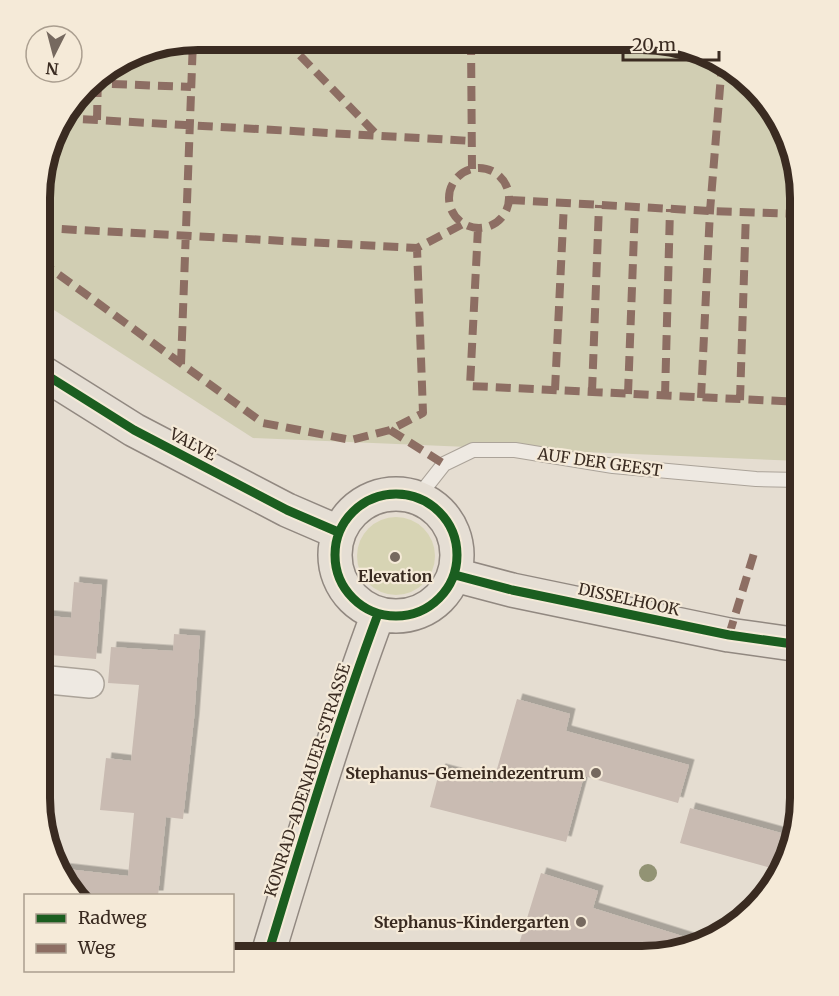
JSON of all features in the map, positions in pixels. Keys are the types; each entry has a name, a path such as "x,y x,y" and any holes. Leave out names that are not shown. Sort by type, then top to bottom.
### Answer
{"main road":[{"name":"VALVE","path":"50,376 134,430 287,510 338,532"},
{"path":"399,493 418,497 438,509 452,529 458,551 455,575 446,592 432,605 416,613 397,616 378,614 360,605 345,590 336,572 334,552 338,532 348,516 362,502 380,495 399,493"},
{"name":"DISSELHOOK","path":"455,575 512,590 729,635 789,643"},
{"name":"KONRAD-ADENAUER-STRASSE","path":"270,946 314,801 378,614"}],"street":[{"path":"50,680 90,684"}],"lane":[{"name":"AUF DER GEEST","path":"418,497 444,464 473,450 515,450 613,466 790,480"}],"shaded area":[{"path":"198,50 661,51 689,57 724,74 759,107 770,124 784,159 790,198 790,461 253,438 50,307 50,198 51,178 57,150 74,115 86,100 123,69 169,52"},
{"path":"396,517 411,520 428,534 435,556 432,571 418,588 396,595 381,592 364,578 357,556 360,541 374,524"}],"building":[{"path":"74,582 102,585 96,659 50,655 50,616 71,618"},
{"path":"174,634 200,636 183,819 166,817 158,894 85,894 68,869 128,876 134,813 100,810 106,758 131,761 139,685 108,683 111,647 173,651"},
{"name":"Stephanus-Gemeindezentrum","path":"517,699 570,714 566,731 689,765 678,803 584,776 566,842 430,807 440,769 493,783"},
{"path":"690,808 781,833 771,868 680,843"},
{"name":"Stephanus-Kindergarten","path":"541,873 598,891 593,908 689,938 670,944 651,946 518,946"}],"marked path":[{"path":"181,364 193,50"},
{"path":"295,50 379,137"},
{"path":"471,50 472,169"},
{"path":"701,398 710,211 721,73"},
{"path":"103,84 191,87"},
{"path":"97,120 98,88"},
{"path":"72,119 472,141"},
{"path":"479,168 500,177 509,198 500,219 479,228 458,219 449,198 458,177 479,168"},
{"path":"510,200 790,214"},
{"path":"555,390 564,203"},
{"path":"592,392 599,205"},
{"path":"628,394 635,207"},
{"path":"665,396 670,209"},
{"path":"740,400 746,212"},
{"path":"50,228 417,248 463,224"},
{"path":"478,228 470,386 790,401"},
{"path":"50,268 263,423 351,440 390,430 423,413 417,248"},
{"path":"390,430 444,464"},
{"path":"729,635 755,550"}],"cycle path":[{"path":"50,377 134,430 287,510 338,532"},
{"path":"396,494 419,498 439,512 453,532 457,555 453,578 439,598 419,612 396,616 373,612 353,598 339,578 335,555 339,532 353,512 373,498 396,494"},
{"path":"455,575 512,590 729,635 789,643"},
{"path":"270,946 306,828 378,614"}],"place":[{"name":"Elevation","path":"395,557"},
{"name":"Stephanus-Gemeindezentrum","path":"596,773"},
{"name":"Stephanus-Kindergarten","path":"581,922"}]}
